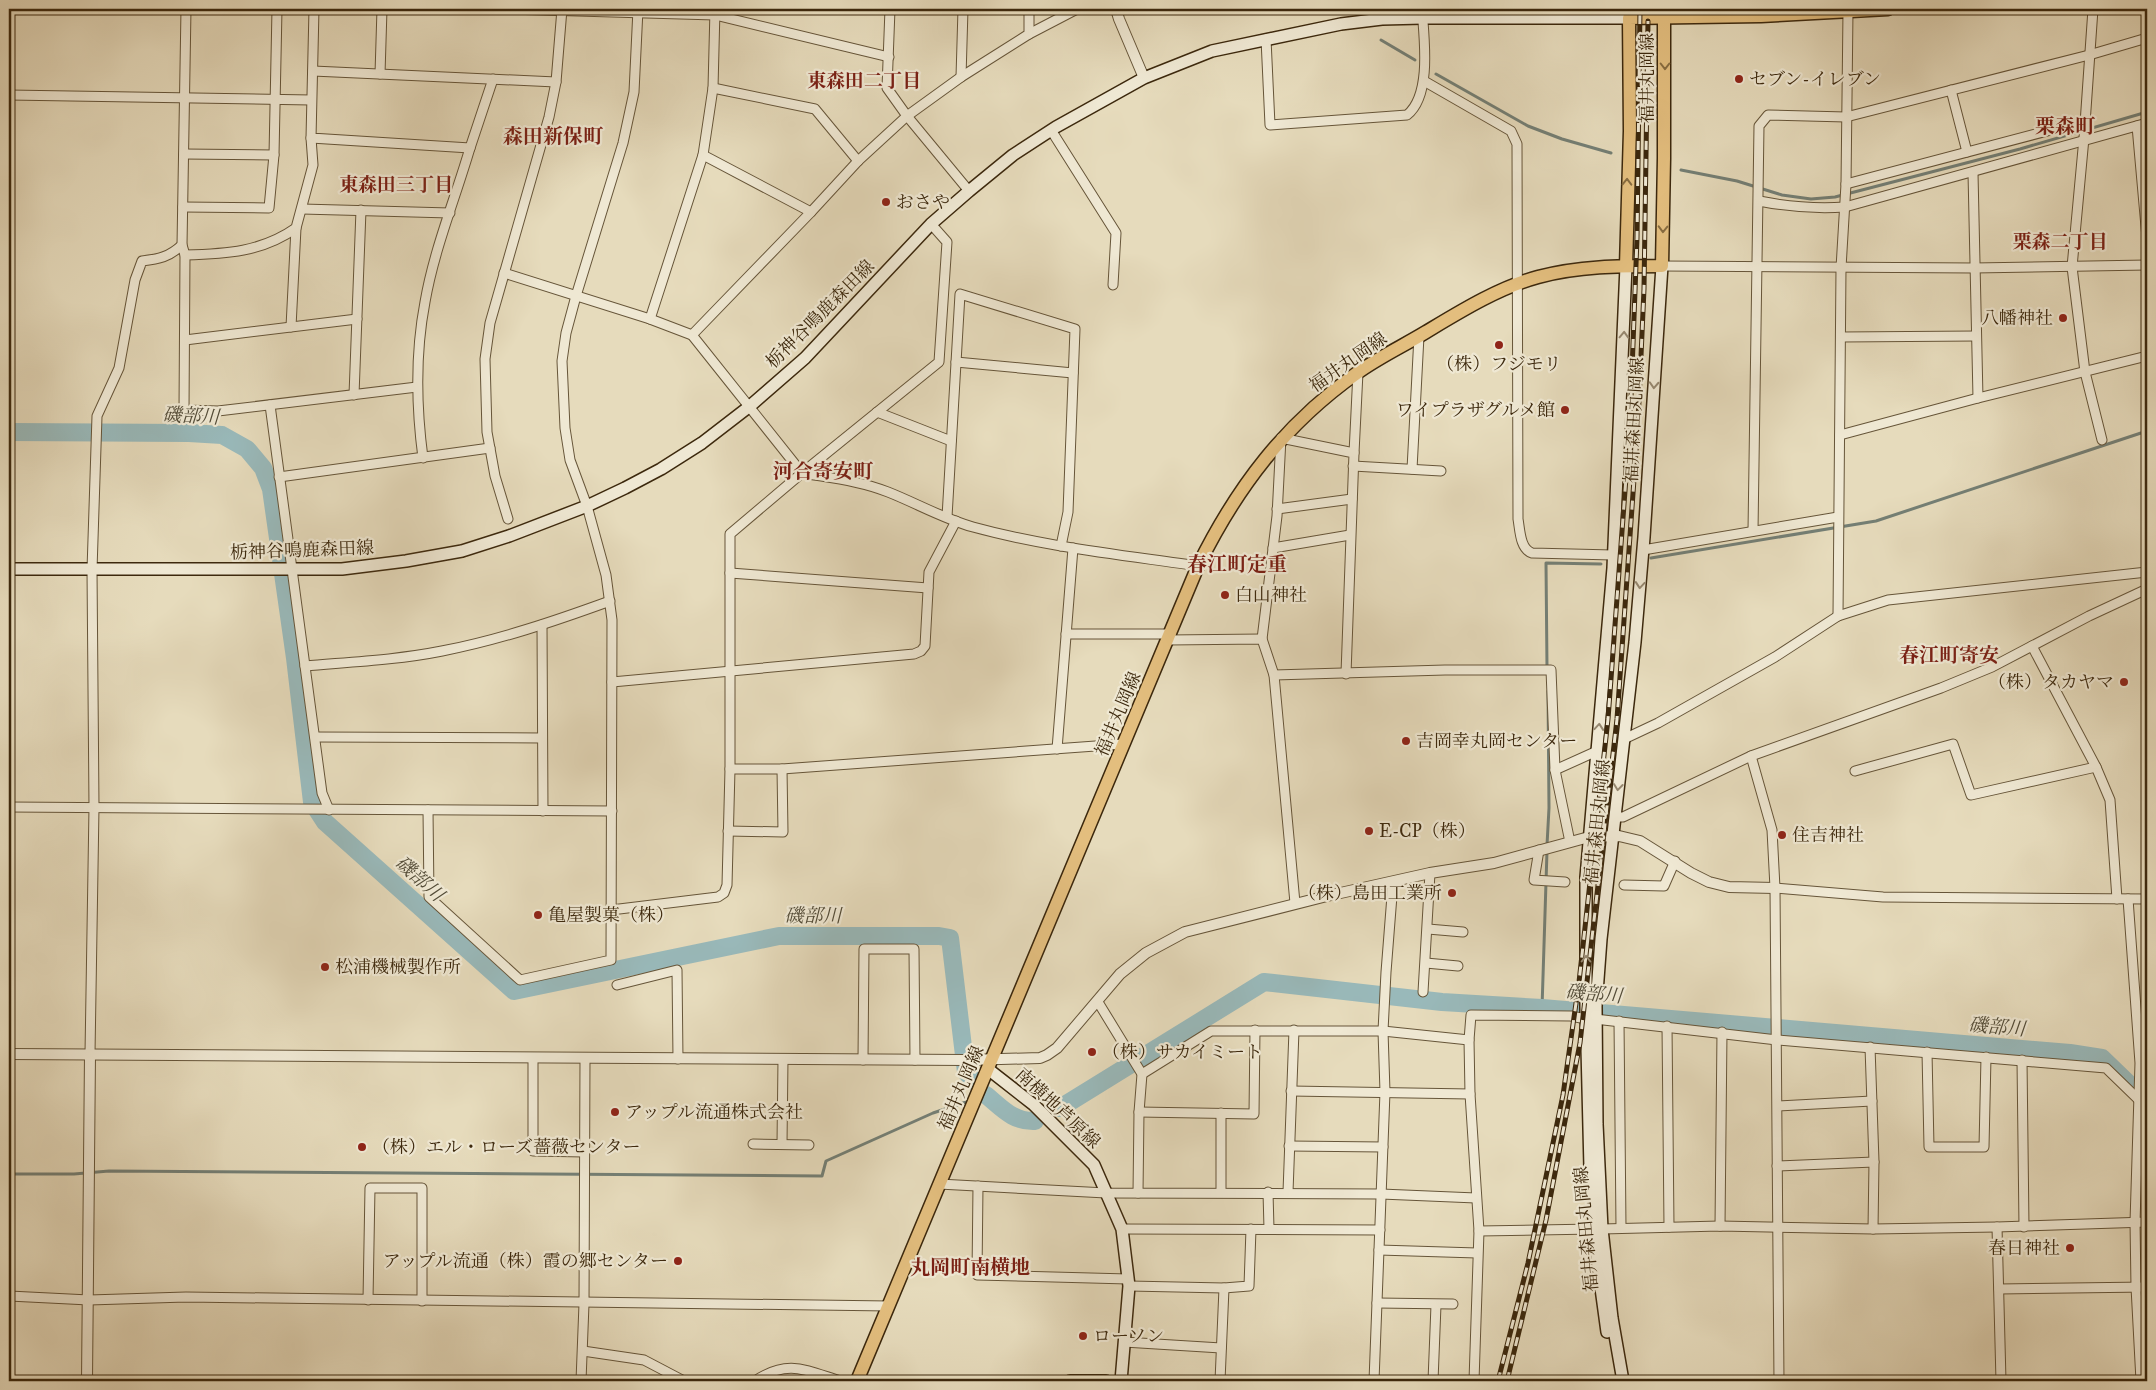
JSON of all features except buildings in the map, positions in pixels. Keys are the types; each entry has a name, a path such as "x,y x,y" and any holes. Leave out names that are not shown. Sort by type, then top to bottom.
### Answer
{"main road":[{"path":"1664,13 1762,16 1888,9"},
{"name":"栃神谷鳴鹿森田線","path":"9,569 292,571 342,569 406,562 462,551 509,536 587,506 661,469 702,442 750,406 805,358 930,224 969,191 1013,155 1051,130 1144,78 1212,51 1342,24 1423,13 1629,13"},
{"name":"福井丸岡線","path":"857,1381 1123,744 1170,637 1198,566 1232,504 1281,438 1327,395 1358,372 1465,308 1518,284 1574,270 1626,266 1662,266 1664,13 1629,13 1630,131 1626,266"},
{"name":"福井森田丸岡線","path":"1621,1381 1598,1229 1597,1124 1585,900 1613,555 1626,266"},
{"name":"福井森田丸岡線","path":"1591,1013 1624,739 1643,550 1662,266"},
{"name":"南横地芦原線","path":"989,1064 1067,1136 1094,1165 1122,1228 1128,1282 1121,1381"},
{"path":"1070,1381 1106,1381"}],"street":[{"path":"186,9 182,245 185,256 184,410 218,411 417,387"},
{"path":"183,207 268,208 274,155 277,9"},
{"path":"291,327 296,228 313,165 311,100 314,9"},
{"path":"380,74 382,9"},
{"path":"506,9 715,12 889,57"},
{"path":"890,9 887,88 907,116 969,191"},
{"path":"961,77 963,9"},
{"path":"1029,9 1029,34"},
{"path":"692,335 858,162 907,116 961,77 1029,34 1077,9"},
{"path":"1116,9 1144,78"},
{"path":"2093,9 2086,121 2072,266 2085,372 2102,440"},
{"path":"508,519 495,476 490,448 486,413 485,359 490,323 549,116 556,82 562,10"},
{"path":"428,810 429,896 520,980 611,960 612,620 606,575 587,506 570,460 563,401 562,361 566,333 576,296 623,143 634,92 638,11"},
{"path":"1838,616 1841,268 1846,184 1848,11"},
{"path":"650,319 703,155 713,88 715,12"},
{"path":"1266,39 1270,125 1407,115 1414,110 1424,81 1423,13"},
{"path":"1753,531 1760,126 1768,115 1846,116 2089,55 2147,38"},
{"path":"313,71 556,82"},
{"path":"423,458 418,426 417,361 425,300 470,148 493,79"},
{"path":"1424,81 1511,132 1517,144 1518,519 1523,544 1526,551 1532,553 1613,555"},
{"path":"713,88 815,109 858,162"},
{"path":"1951,90 1967,152"},
{"path":"9,95 311,100"},
{"path":"1846,184 2086,121"},
{"path":"1759,201 1791,208 1819,209 1845,207 1973,173 2147,123"},
{"path":"2138,126 2147,238"},
{"path":"1051,130 1116,233 1113,285"},
{"path":"311,138 470,148"},
{"path":"184,154 274,155"},
{"path":"703,155 812,212"},
{"path":"1973,173 1978,398"},
{"path":"302,208 450,213"},
{"path":"354,395 361,210"},
{"path":"612,910 718,896 724,893 727,885 730,769 730,534 939,362 947,242 930,224"},
{"path":"185,256 244,251 279,240 296,228"},
{"path":"87,1381 94,807 92,570 97,416 119,368 135,280 142,261 162,259 182,245"},
{"path":"1662,266 1974,268 2147,265"},
{"path":"504,273 650,319 692,335 802,473 852,482 886,491 970,527 1061,546 1198,566"},
{"path":"947,517 960,294 1075,329 1068,512 1061,546"},
{"path":"185,340 357,319"},
{"path":"1412,469 1419,336"},
{"path":"1841,337 1976,336"},
{"path":"1840,436 1978,398 2147,356"},
{"path":"956,362 1073,373"},
{"path":"1346,674 1350,535 1358,372"},
{"path":"270,405 322,794 329,810"},
{"path":"877,412 952,441"},
{"path":"1295,903 1274,675 1262,639 1277,509 1281,438 1354,453"},
{"path":"279,477 490,448"},
{"path":"1353,466 1441,471"},
{"path":"1277,509 1352,499"},
{"path":"1643,550 1838,517"},
{"path":"612,682 914,654 921,651 925,646 930,572 956,521"},
{"path":"1273,548 1350,535"},
{"path":"1057,749 1073,548"},
{"path":"1624,739 1658,723 1775,657 1838,616 1888,600 2147,572"},
{"path":"730,573 928,588"},
{"path":"1615,817 1623,817 1751,756 1941,688 1992,667 2088,616 2147,589"},
{"path":"305,666 367,661 441,651 542,625 610,601"},
{"path":"542,625 542,811"},
{"path":"1066,634 1262,639"},
{"path":"2032,646 2096,767 2110,800 2117,899"},
{"path":"1274,675 1445,670 1552,670 1555,770 1570,842"},
{"path":"315,738 542,738"},
{"path":"730,769 782,769 1123,744"},
{"path":"1855,771 1953,744 1971,795 2096,767"},
{"path":"1555,770 1597,751"},
{"path":"1751,756 1772,830 1775,888 1778,1106 1776,1226 1779,1381"},
{"path":"728,831 783,832 782,769"},
{"path":"9,807 612,811"},
{"path":"9,1054 915,1060 989,1064 1040,1058 1057,1048 1120,974 1146,953 1185,932 1295,903 1430,874 1494,863 1589,837 1613,836 1640,841 1675,861 1690,873 1709,882 1729,887 1775,888 1882,897 2147,899"},
{"path":"1539,850 1534,880 1565,882"},
{"path":"1624,885 1664,886 1675,861"},
{"path":"1423,992 1430,874"},
{"path":"1374,1381 1385,1092 1384,1002 1393,883"},
{"path":"2128,899 2140,1063 2135,1222 2136,1288 2143,1329 2142,1381"},
{"path":"1428,930 1463,932"},
{"path":"863,1060 864,949 914,949 915,1060"},
{"path":"1426,963 1458,966"},
{"path":"617,985 677,970 678,1059"},
{"path":"1098,1002 1140,1071 1138,1193"},
{"path":"1474,1381 1479,1231 1470,1094 1469,1040 1471,1015 1571,1016 1591,1013 1619,1021 1777,1040 2106,1068 2140,1100"},
{"path":"1619,1021 1622,1228"},
{"path":"1667,1026 1669,1227"},
{"path":"1138,1112 1254,1114 1255,1030"},
{"path":"1288,1192 1294,1030"},
{"path":"1140,1071 1211,1031 1383,1031 1469,1040"},
{"path":"1720,1226 1722,1032"},
{"path":"1870,1047 1874,1162 1873,1229"},
{"path":"1927,1052 1929,1146 1984,1147 1986,1057"},
{"path":"534,1058 534,1151 584,1152"},
{"path":"581,1381 584,1304 585,1059"},
{"path":"782,1144 783,1059"},
{"path":"2022,1060 2024,1226"},
{"path":"1292,1091 1470,1094"},
{"path":"1778,1106 1872,1101"},
{"path":"1221,1192 1222,1113"},
{"path":"753,1144 809,1144"},
{"path":"1289,1146 1383,1147"},
{"path":"1777,1166 1874,1162"},
{"path":"939,1184 1106,1193 1288,1192 1476,1198"},
{"path":"978,1186 977,1275 1224,1288 1249,1286 1251,1229"},
{"path":"368,1300 370,1188 422,1188 422,1301"},
{"path":"1268,1192 1269,1230"},
{"path":"1479,1231 1720,1226 1873,1229 2147,1222"},
{"path":"1997,1227 2001,1381"},
{"path":"1122,1228 1380,1230"},
{"path":"1379,1250 1477,1252"},
{"path":"1999,1289 2147,1287"},
{"path":"1220,1381 1224,1288"},
{"path":"9,1296 89,1300 186,1297 584,1304 889,1306"},
{"path":"1377,1303 1453,1304"},
{"path":"1433,1381 1436,1305"},
{"path":"1124,1342 1221,1348"},
{"path":"583,1351 644,1360 684,1381"},
{"path":"755,1381 778,1368 789,1368 803,1369 840,1381"}],"waterway":[{"path":"1381,40 1415,60"},
{"path":"1436,74 1528,126 1562,139 1611,153"},
{"path":"1681,170 1737,181 1782,195 1811,199 1835,197 2020,149 2147,112"},
{"path":"1651,558 1876,521 2147,431"},
{"name":"磯部川","path":"9,432 189,433 222,435 247,449 263,468 271,489 295,658 312,802 325,822 514,991 779,936 939,936 950,938 966,1072 975,1082"},
{"path":"1547,668 1546,563 1601,564"},
{"path":"1547,845 1549,808 1548,691"},
{"path":"1542,1008 1547,851"},
{"name":"磯部川","path":"1060,1108 1264,982 1442,1002 1542,1008 2070,1053 2102,1058 2132,1087 2147,1091"},
{"name":"磯部川","path":"986,1095 1014,1117 1035,1121"},
{"path":"9,1174 74,1174 109,1171 822,1176 826,1161 933,1113 966,1102"}],"railway":[{"path":"1498,1381 1528,1263 1563,1095 1579,982 1608,719 1630,424 1637,238 1640,9"},
{"path":"1507,1381 1546,1220 1580,1043 1617,719 1638,423 1644,289 1648,21"}],"place":[{"name":"セブン-イレブン","path":"1739,79"},
{"name":"おさや","path":"886,202"},
{"name":"八幡神社","path":"2063,318"},
{"name":"（株）フジモリ","path":"1499,345"},
{"name":"ワイプラザグルメ館","path":"1565,410"},
{"name":"白山神社","path":"1225,595"},
{"name":"（株）タカヤマ","path":"2124,682"},
{"name":"吉岡幸丸岡センター","path":"1406,741"},
{"name":"E-CP（株）","path":"1369,831"},
{"name":"住吉神社","path":"1782,835"},
{"name":"（株）島田工業所","path":"1452,893"},
{"name":"亀屋製菓（株）","path":"538,915"},
{"name":"松浦機械製作所","path":"325,967"},
{"name":"（株）サカイミート","path":"1092,1052"},
{"name":"アップル流通株式会社","path":"615,1112"},
{"name":"（株）エル・ローズ薔薇センター","path":"362,1147"},
{"name":"春日神社","path":"2070,1248"},
{"name":"アップル流通（株）霞の郷センター","path":"678,1261"},
{"name":"ローソン","path":"1083,1336"}],"district":[{"name":"東森田二丁目","path":"864,80"},
{"name":"栗森町","path":"2065,126"},
{"name":"森田新保町","path":"553,136"},
{"name":"東森田三丁目","path":"396,184"},
{"name":"栗森二丁目","path":"2060,241"},
{"name":"河合寄安町","path":"823,471"},
{"name":"春江町定重","path":"1237,564"},
{"name":"春江町寄安","path":"1949,655"},
{"name":"丸岡町南横地","path":"970,1267"}]}
